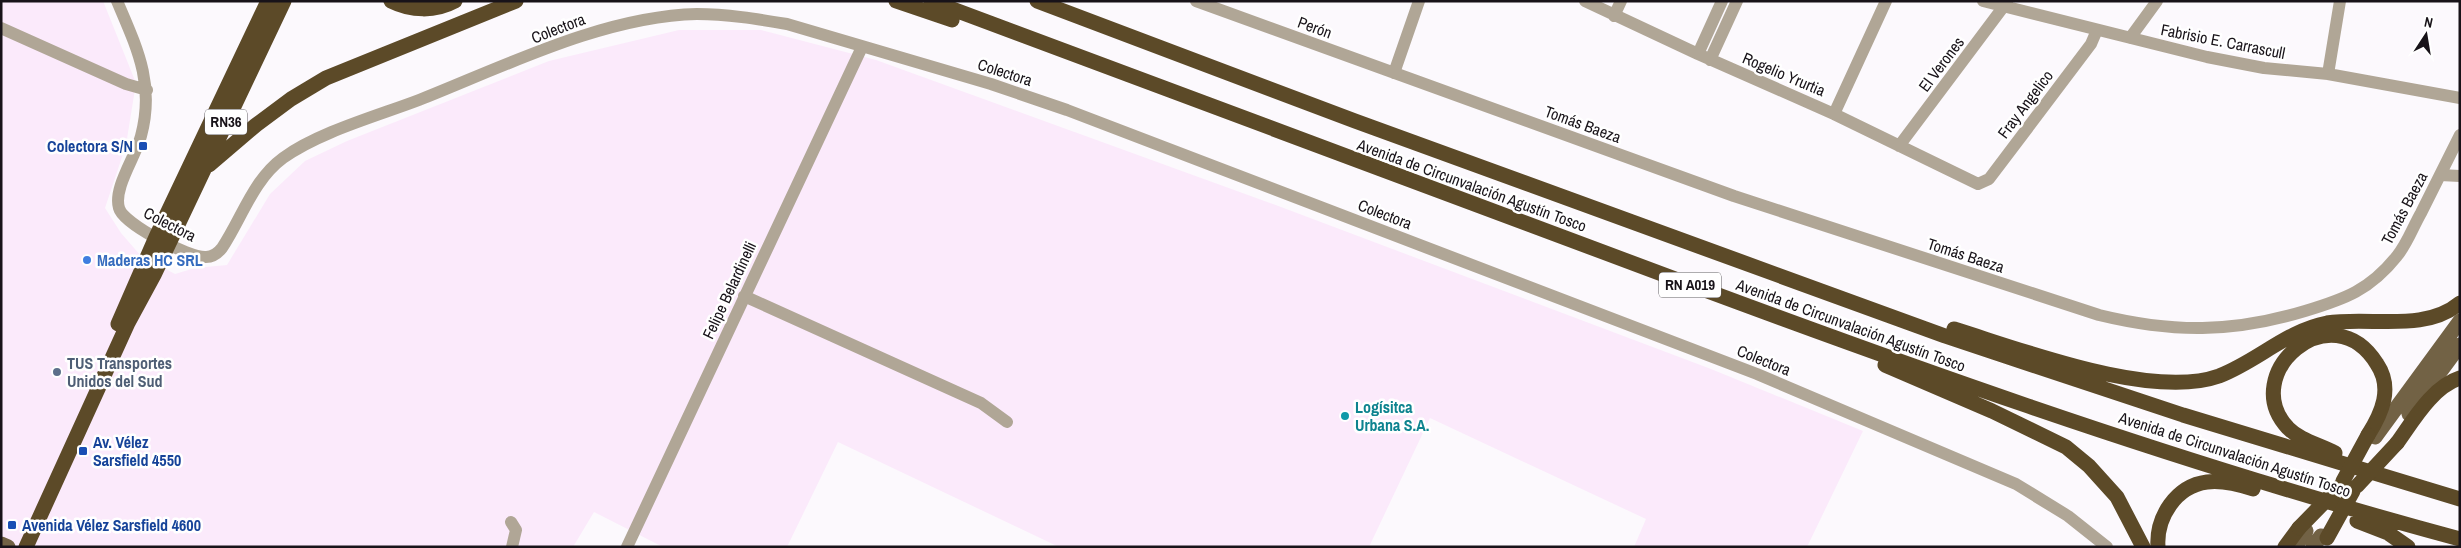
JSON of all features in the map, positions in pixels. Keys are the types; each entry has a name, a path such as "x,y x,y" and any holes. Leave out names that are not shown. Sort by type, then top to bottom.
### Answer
{"highway":[{"name":"RN36","path":"26,547 128,323 268,1"},
{"name":"RN36","path":"15,547 163,240 204,169 284,1"},
{"path":"391,1 408,8 419,9 441,7 455,1"},
{"path":"204,169 290,99 326,78 516,1"},
{"path":"896,1 1021,45 1144,81"},
{"name":"Avenida de Circunvalación Agustín Tosco","path":"931,1 1804,328 2023,404 2317,500 2460,540"},
{"name":"Avenida de Circunvalación Agustín Tosco","path":"1037,1 1776,276 2095,388 2460,499"},
{"path":"1776,276 1870,301 2078,365 2137,380 2173,384 2189,383 2219,376 2245,363 2287,337 2316,325 2339,321 2420,320 2446,312 2460,303"},
{"path":"1804,328 2057,441 2084,461 2110,487 2125,510 2143,547"},
{"path":"2285,547 2348,486 2382,439 2381,414 2385,400 2383,375 2374,358 2360,345 2335,336 2316,337 2294,349 2280,368 2275,390 2277,407 2286,426 2303,439 2384,476 2432,481 2460,488"},
{"path":"2320,542 2348,486 2382,439 2448,383 2460,378"},
{"path":"2158,547 2158,534 2165,512 2177,496 2196,485 2207,482 2229,483 2264,492 2317,500 2358,522 2388,533 2408,547"}],"main road":[{"path":"2382,439 2460,321"},
{"path":"2382,439 2460,345"},
{"path":"2295,547 2303,529"},
{"path":"1,544 8,547"}],"street":[{"name":"Colectora","path":"117,1 136,47 147,90 142,134 122,184 118,201 124,217 163,240 201,257 214,255 227,241 262,180 278,163 296,150 336,132 600,30 666,16 726,15 787,24 1014,92 1067,110 1757,374 2016,484 2068,516 2107,547"},
{"name":"Perón","path":"1196,1 1394,73"},
{"path":"1394,73 1419,1"},
{"name":"Rogelio Yrurtia","path":"1585,1 1710,60 1834,114 1969,181"},
{"path":"1614,16 1621,1"},
{"path":"1698,54 1722,1"},
{"path":"1710,60 1737,1"},
{"path":"1834,114 1886,1"},
{"name":"Fabrisio E. Carrascull","path":"1983,1 2006,4 2097,30 2207,57 2264,68 2328,74 2460,98"},
{"path":"2130,38 2157,1"},
{"path":"2328,74 2340,1"},
{"name":"El Verones","path":"1899,146 2006,4"},
{"path":"1,28 126,84 147,90"},
{"name":"Fray Angelico","path":"1969,181 1978,184 1989,178 2091,44 2097,30"},
{"name":"Felipe Belardinelli","path":"627,547 862,47"},
{"name":"Tomás Baeza","path":"1394,73 1781,212 2099,315 2158,327 2210,329 2273,321 2335,302 2361,290 2398,255 2460,135"},
{"path":"2440,175 2459,176"},
{"path":"744,296 981,402 1007,422"},
{"path":"511,522 516,530 512,547"}],"shaded area":[{"path":"1,1 103,1 136,83 126,145 105,208 121,233 141,256 175,274 195,268 227,265 270,194 305,161 347,141 549,61 679,30 761,30 876,60 1273,204 1711,369 1863,431 1807,547 1634,547 1646,519 1430,418 1369,547 1059,547 838,442 787,547 663,547 594,512 573,547 1,547"}],"place":[{"name":"Colectora S/N","path":"143,146"},
{"name":"Maderas HC SRL","path":"87,260"},
{"name":"TUS Transportes Unidos del Sud","path":"57,372"},
{"name":"Logísitca Urbana S.A.","path":"1345,416"},
{"name":"Av. Vélez Sarsfield 4550","path":"83,451"},
{"name":"Avenida Vélez Sarsfield 4600","path":"12,525"}]}
